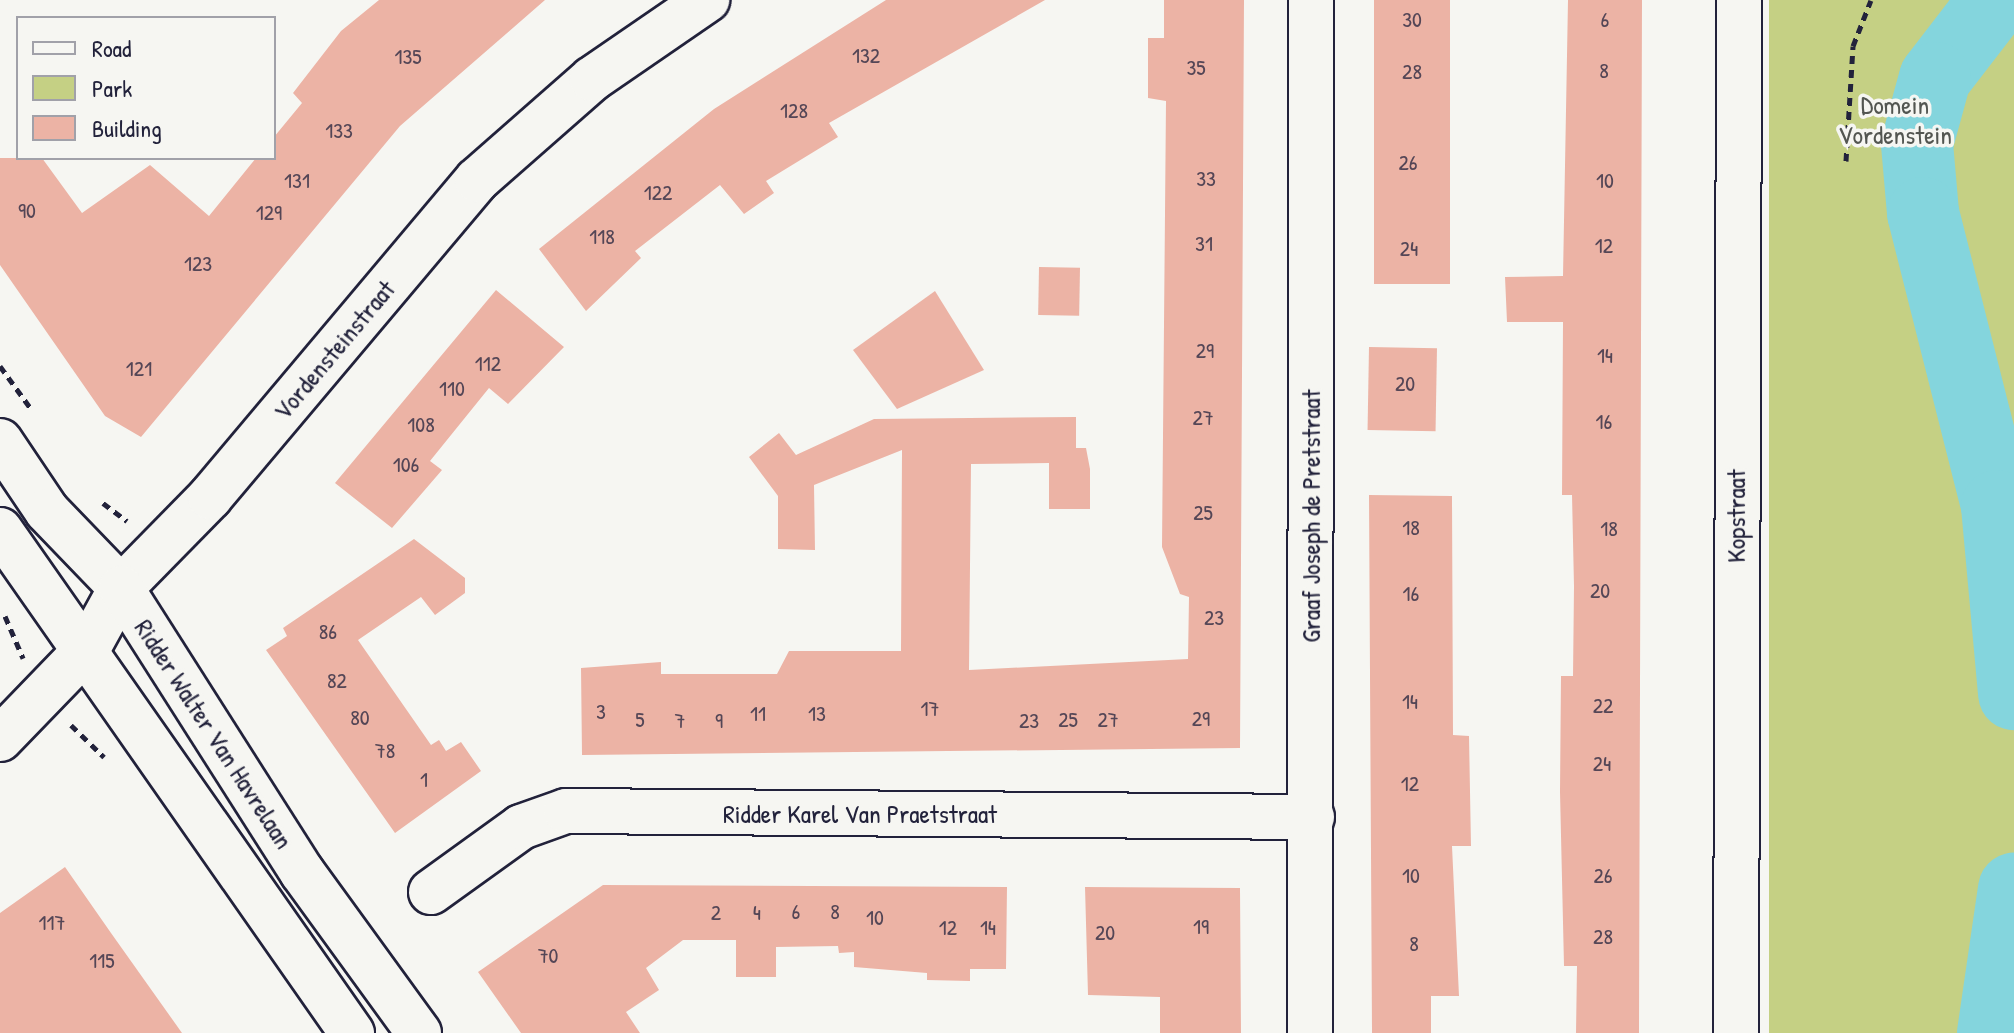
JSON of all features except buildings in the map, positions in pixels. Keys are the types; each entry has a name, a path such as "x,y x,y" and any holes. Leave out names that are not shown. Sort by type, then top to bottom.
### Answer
{"street":[{"name":"Vordensteinstraat","path":"0,739 88,648 121,588 210,497 477,180 592,79 707,0"},
{"name":"Graaf Joseph de Pretstraat","path":"1310,1033 1311,0"},
{"name":"Kopstraat","path":"1736,1033 1739,0"},
{"name":"Ridder Walter Van Havrelaan","path":"0,441 47,511 121,588 285,847 419,1033"},
{"name":"Ridder Walter Van Havrelaan","path":"0,530 88,648 352,1033"},
{"name":"Ridder Karel Van Praetstraat","path":"431,892 521,827 566,811 1312,817"}],"path":[{"path":"1846,161 1853,46 1871,0"},
{"path":"0,366 43,425"},
{"path":"94,497 126,520"},
{"path":"0,604 21,655"}],"green space":[{"name":"Domein Vordenstein","path":"1769,0 2014,0 2014,1033 1769,1033"}],"waterway":[{"path":"1995,0 1935,78 1917,144 1923,213 1997,506 2014,694"},
{"path":"1993,1033 2014,889"}]}
